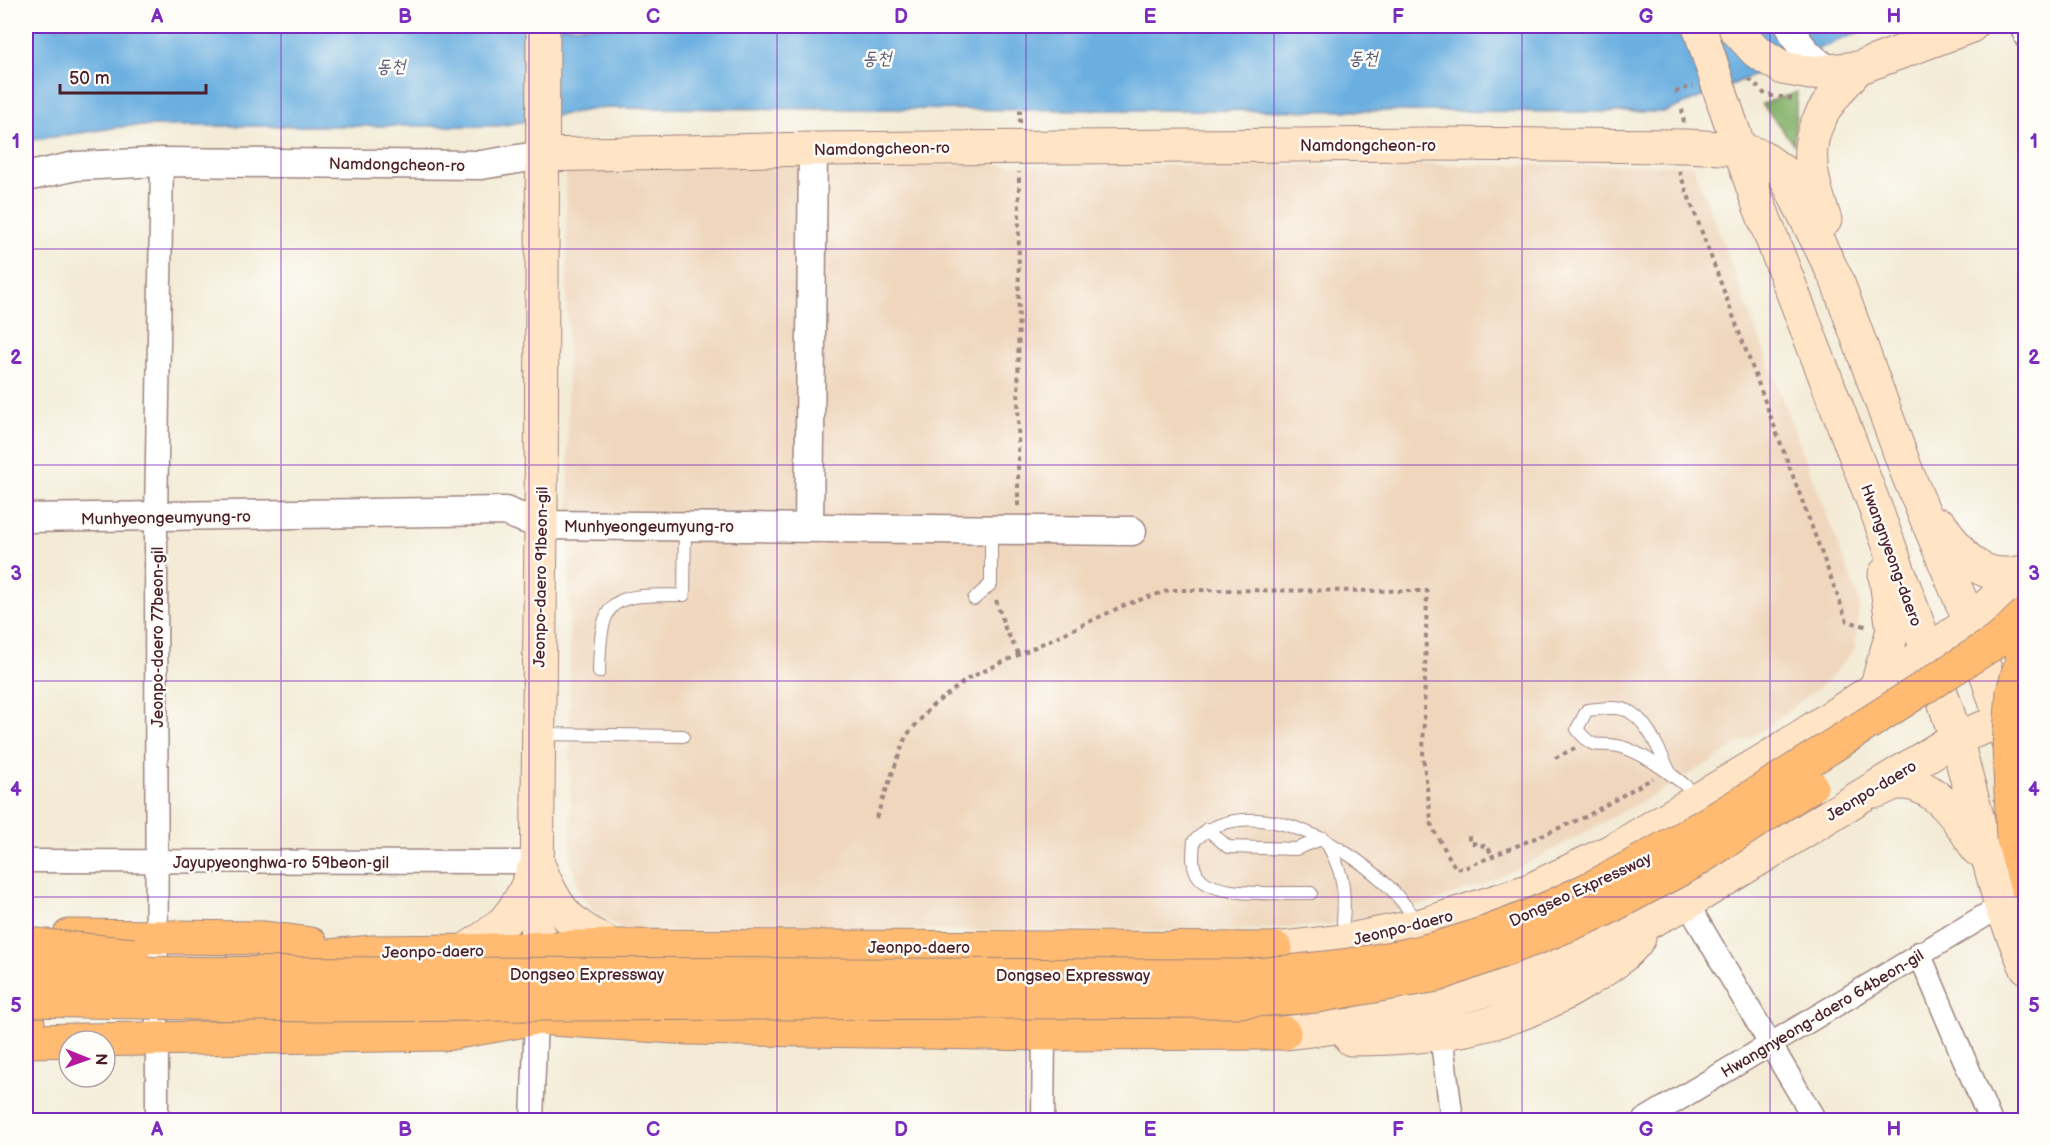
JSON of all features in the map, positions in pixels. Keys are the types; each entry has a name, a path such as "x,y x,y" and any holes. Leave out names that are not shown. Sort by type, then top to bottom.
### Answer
{"main road":[{"name":"Jeonpo-daero 91beon-gil","path":"536,1018 543,26"},
{"name":"Hwangnyeong-daero","path":"1699,26 1756,197 1874,504 1928,652 1956,738 2001,906 2025,967"},
{"path":"1733,26 1756,51 1822,67 1971,26"},
{"path":"1822,67 1823,110 1811,135 1809,160 1812,186 1833,242 1837,280"},
{"name":"Namdongcheon-ro","path":"543,145 813,149 1019,135 1431,144 1686,146 1740,149"},
{"path":"1740,149 1761,156 1783,172 1837,280 1908,475 2008,711 2025,807"},
{"path":"1908,475 1960,553 1984,570 2004,576 2024,570"},
{"path":"1874,504 1893,630 1876,688"},
{"name":"Jeonpo-daero","path":"26,957 159,947 279,961 373,952 612,945 1276,949 1344,941 1422,925 1528,891 1619,847 1771,756 1928,652 1973,632 2024,570"},
{"name":"Dongseo Expressway","path":"26,973 1244,976 1338,968 1437,948 1531,916 1627,871 1772,784 2000,639 2025,614"},
{"path":"1973,632 2025,636"},
{"path":"2025,644 2013,692 2009,746 2013,839 2025,885"},
{"name":"Dongseo Expressway","path":"26,1000 312,1005 1238,1001 1317,996 1437,975 1604,910 1692,863 2016,654 2025,644"},
{"name":"Jeonpo-daero","path":"1284,1033 1352,1025 1510,984 1598,947 1687,903 1852,800 1956,738 2008,711 2025,674"},
{"path":"1852,800 1898,783 1923,787 1940,800 1964,827 1992,874"},
{"path":"537,862 552,898 574,925 612,945"},
{"path":"464,951 497,930 521,902 537,862"},
{"path":"26,1041 158,1025 536,1018 690,1028 1044,1034 1284,1033 1332,1039 1441,1035 1503,1021 1570,991 1607,968 1634,945 1651,921"},
{"path":"26,936 159,947"},
{"path":"26,944 314,973"},
{"path":"690,1028 671,1009 671,973 710,946"},
{"path":"26,1023 312,1005"},
{"path":"26,1008 158,1025"}],"street":[{"path":"1790,26 1794,36 1822,67"},
{"path":"2021,26 2025,38"},
{"name":"Namdongcheon-ro","path":"26,177 76,166 162,162 481,165 543,145"},
{"path":"809,527 813,149"},
{"name":"Jeonpo-daero 77beon-gil","path":"157,1120 159,861 156,517 162,162"},
{"name":"Munhyeongeumyung-ro","path":"26,518 505,511 541,525 1132,531"},
{"name":"Jayupyeonghwa-ro 59beon-gil","path":"26,861 537,862"},
{"path":"1687,903 1815,1120"},
{"name":"Hwangnyeong-daero 64beon-gil","path":"1644,1120 1919,953 2001,906"},
{"path":"1919,953 1990,1120"},
{"path":"532,1120 536,1018"},
{"path":"1043,1120 1044,1034"},
{"path":"1441,1035 1452,1120"}],"lane":[{"path":"599,672 600,630 608,611 622,599 637,595 684,595 685,526"},
{"path":"974,599 991,584 1005,530"},
{"path":"1668,771 1648,730 1630,712 1618,709 1587,710 1577,729 1587,742 1602,746 1618,746 1668,771 1701,798"},
{"path":"539,734 683,736"},
{"path":"1311,893 1228,891 1210,886 1198,876 1193,861 1194,841 1207,829 1231,820 1284,822 1323,838 1386,883 1422,925"},
{"path":"1207,829 1228,847 1296,849 1323,838"},
{"path":"1323,838 1338,862 1346,893 1343,922"}],"path":[{"path":"1766,95 1802,100"},
{"path":"1005,530 1020,109"},
{"path":"1686,146 1678,174 1847,621 1869,627"},
{"path":"991,584 1005,628 1019,655"},
{"path":"876,818 906,736 932,706 969,678 1127,603 1170,590 1427,591 1423,756 1432,827 1456,869 1585,817 1668,771"},
{"path":"1555,758 1587,742"},
{"path":"1469,836 1469,842 1488,847 1492,856"}],"shaded area":[{"path":"566,165 1693,165 1860,602 1855,648 1826,682 1769,726 1677,782 1521,867 1480,886 1429,903 1326,925 1233,931 624,930 597,915 581,894 571,865"}],"green space":[{"path":"1797,92 1794,144 1762,104"}],"water":[{"name":"동천","path":"26,26 1874,26 1665,112 600,108 498,126 127,126 26,141"}]}
